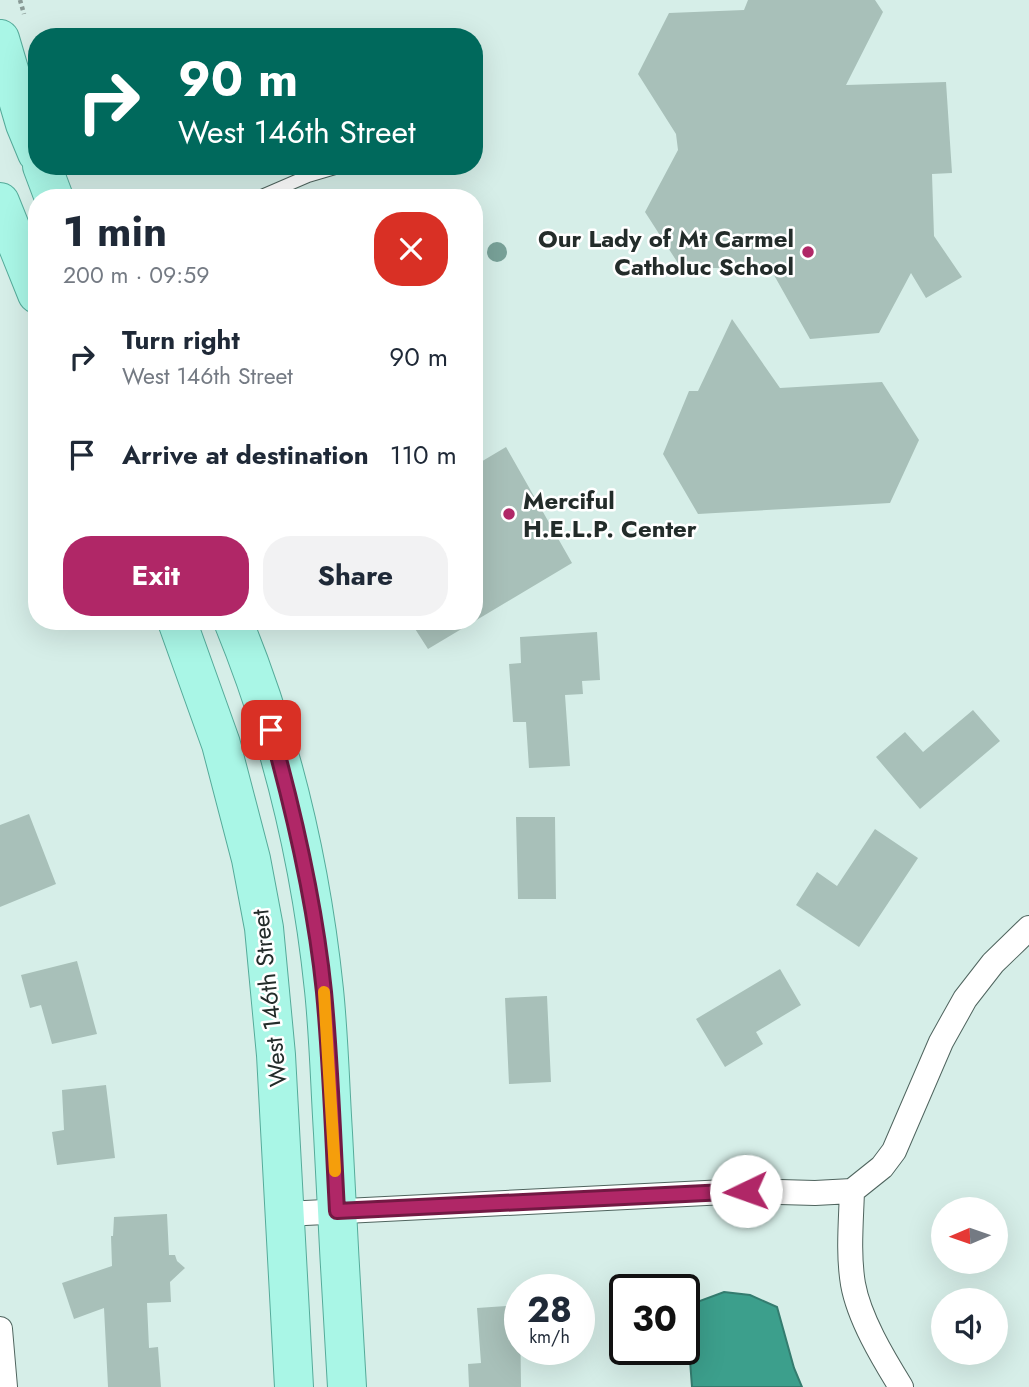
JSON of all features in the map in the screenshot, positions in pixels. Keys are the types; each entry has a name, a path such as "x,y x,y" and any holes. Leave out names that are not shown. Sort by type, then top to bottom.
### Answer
{"main road":[{"path":"0,39 28,131"},
{"path":"0,202 28,272"},
{"name":"West 146th Street","path":"180,630 221,744 239,807 258,892 272,1000 295,1387"},
{"path":"236,630 271,730 309,886 324,992 346,1387"}],"street":[{"path":"285,1214 746,1191 852,1191 882,1167 894,1151 941,1042 965,999 993,963 1029,928"},
{"path":"852,1191 850,1247 853,1285 874,1343 901,1387"},
{"path":"0,1329 5,1387"}],"lane":[{"path":"278,189 311,175"}],"shaded area":[{"path":"724,1292 750,1295 777,1307 802,1387 692,1387 690,1365 700,1365 700,1301"}],"building":[{"name":"Our Lady of Mt Carmel Catholuc School","path":"748,0 875,0 883,12 846,85 946,82 952,173 932,174 934,236 962,277 926,298 911,273 879,333 810,339 770,268 709,268 683,271 645,212 678,150 676,134 638,74 669,13 744,10"},
{"path":"732,319 780,388 882,382 919,440 890,503 698,514 663,454 689,391 698,391"},
{"name":"Merciful H.E.L.P. Center","path":"506,447 572,563 483,616 483,461"},
{"name":"Merciful H.E.L.P. Center","path":"416,630 460,630 428,649"},
{"path":"597,632 600,680 582,681 583,694 565,695 570,766 529,768 526,722 513,722 509,664 521,663 520,637"},
{"path":"973,710 1000,741 920,809 876,757 905,732 923,752"},
{"path":"29,814 56,884 0,907 0,825"},
{"path":"516,817 555,817 556,899 518,899"},
{"path":"875,829 918,858 859,947 796,905 817,872 837,886"},
{"path":"77,961 97,1034 52,1044 41,1005 30,1008 21,975"},
{"path":"780,969 801,1005 756,1032 763,1044 725,1067 696,1019"},
{"path":"547,996 551,1082 509,1084 505,998"},
{"path":"106,1085 115,1158 57,1165 52,1132 64,1130 62,1090"},
{"path":"167,1214 169,1255 175,1255 185,1268 170,1282 171,1302 147,1303 149,1348 158,1347 161,1387 108,1387 104,1308 74,1319 62,1283 112,1266 111,1236 114,1217"},
{"path":"504,1306 504,1365 521,1365 521,1387 469,1387 468,1364 481,1363 477,1308"}],"slow traffic":[{"path":"324,992 335,1171"}],"place":[{"name":"Our Lady of Mt Carmel Catholuc School","path":"808,252"},
{"name":"Merciful H.E.L.P. Center","path":"509,514"}],"route":[{"path":"271,730 288,791 317,936 328,1046 337,1211 746,1191"}]}
